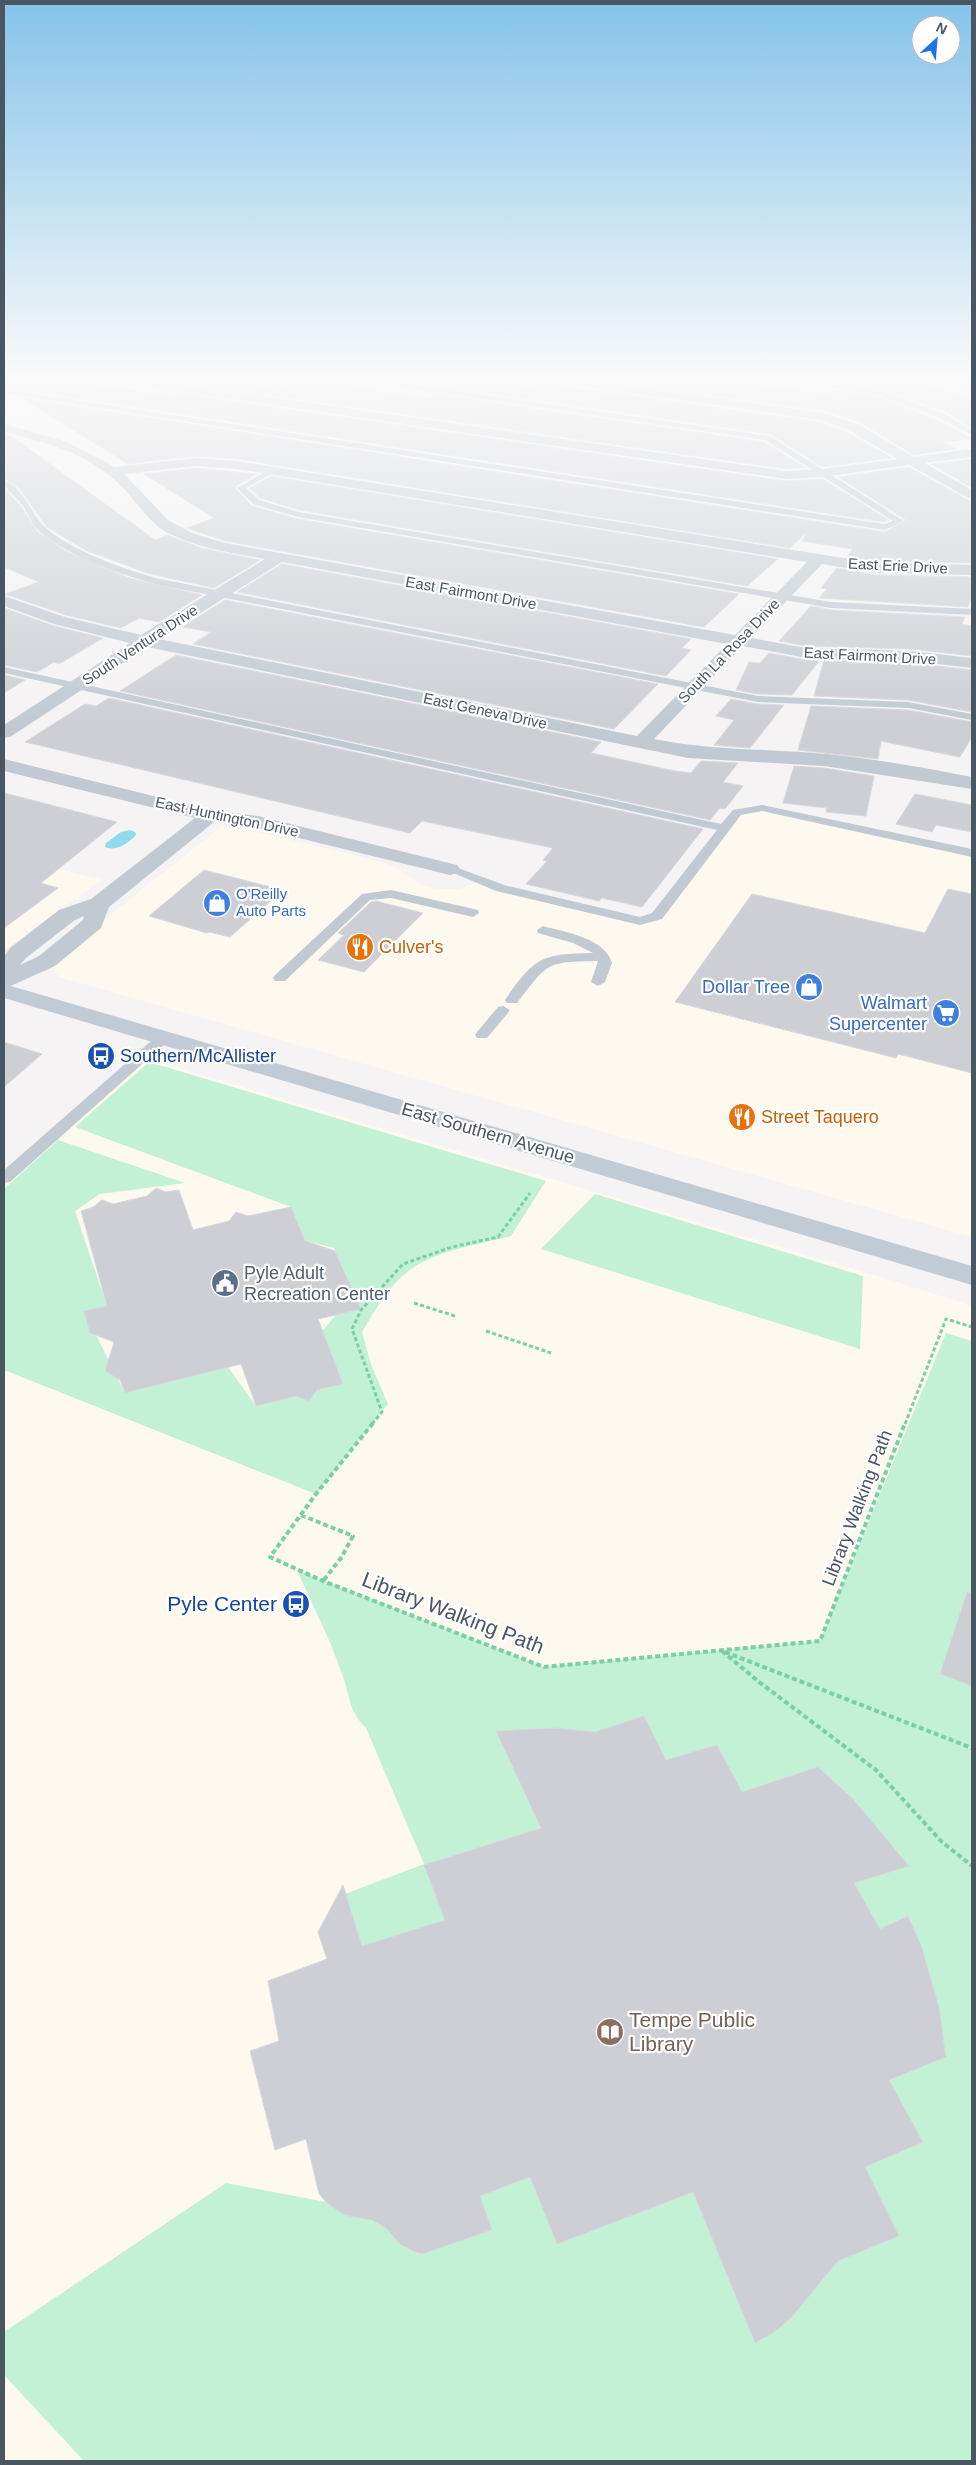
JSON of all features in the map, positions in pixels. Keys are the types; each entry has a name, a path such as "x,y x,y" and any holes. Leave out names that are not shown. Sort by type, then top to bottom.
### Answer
{"main road":[{"name":"East Southern Avenue","path":"4,992 972,1276"}],"street":[{"name":"East Fairmont Drive","path":"138,495 158,519 183,534 223,546 278,558 806,653 910,656 972,663"},
{"name":"East Erie Drive","path":"418,495 875,568 972,570"},
{"name":"South Ventura Drive","path":"4,733 144,641 278,558"},
{"name":"South La Rosa Drive","path":"641,742 817,560"},
{"name":"East Geneva Drive","path":"4,601 60,621 144,641 688,752 723,756 801,758 896,768 972,783"},
{"name":"East Huntington Drive","path":"4,765 210,816 258,822 450,869"},
{"path":"4,972 18,954 67,915 99,904 210,816"},
{"path":"4,982 47,961 93,923 99,904"}],"lane":[{"path":"17,495 27,505 34,520 44,532 86,556 130,574 218,595 758,699 908,705 972,717"},
{"path":"249,495 256,502 298,514 831,605 972,612"},
{"path":"678,495 885,527 900,521 857,495"},
{"path":"4,670 74,687 726,829"},
{"path":"450,869 500,888 640,921 657,916 726,829 737,812 762,808 972,853"},
{"path":"280,978 366,897 392,894 473,913"},
{"path":"542,930 590,946 604,958 606,963 598,982"},
{"path":"482,1035 539,966 557,958 604,958"},
{"path":"4,1178 163,1038"}],"path":[{"name":"Library Walking Path","path":"530,1193 498,1238 452,1247 404,1264 361,1310 352,1329 382,1412 300,1515 270,1557 323,1581 544,1667 820,1641 946,1319 972,1327"},
{"path":"414,1303 454,1316"},
{"path":"486,1331 551,1353"},
{"path":"300,1515 354,1536 341,1558 323,1581"},
{"name":"Library Walking Path","path":"722,1651 972,1748"},
{"path":"722,1651 759,1682 876,1770 941,1841 972,1866"}],"shaded area":[{"path":"762,808 972,853 972,1237 59,977 53,970 53,963 222,826 241,828 378,861 395,867 420,884 437,889 459,889 477,882 640,921 657,916 737,812"},
{"path":"4,854 102,880 4,950"},
{"path":"142,1057 888,1279 972,1306 972,2461 4,2461 4,1176"}],"green space":[{"path":"149,1062 546,1181 511,1236 429,1259 401,1277 386,1294 362,1332 371,1364 388,1404 316,1494 4,1370 4,1189 58,1140 185,1183 100,1194 75,1211 107,1306 84,1311 125,1393 228,1367 256,1406 343,1384 322,1331 336,1315 361,1309 334,1248 305,1241 291,1207 75,1127"},
{"path":"595,1194 863,1276 860,1349 541,1249"},
{"path":"946,1333 972,1341 972,2461 84,2461 4,2375 4,2332 226,2183 326,2202 306,2139 275,2150 250,2051 279,2041 268,1981 327,1959 318,1932 337,1897 424,1864 366,1728 360,1722 353,1709 333,1650 297,1570 544,1667 820,1641"}],"water":[{"path":"130,830 135,832 136,835 126,844 118,848 105,847 106,843 121,832"}],"building":[{"path":"4,495 11,495 20,505 38,532 64,550 129,578 202,595 159,622 139,618 121,628 66,615 5,594 39,582 4,567"},
{"path":"24,495 93,495 155,540 168,535 201,548 260,560 214,588 147,573 85,550 47,527"},
{"path":"177,495 242,495 252,506 298,519 739,594 704,627 225,541 187,528 214,518"},
{"path":"257,495 387,495 778,559 747,586 299,510 260,498"},
{"path":"461,495 647,495 885,532 906,520 867,495 959,495 972,502 972,563 875,561 847,557 853,549 802,541 807,532 790,548"},
{"path":"708,495 849,495 889,520 884,522"},
{"path":"282,564 691,639 682,648 691,650 666,676 237,592"},
{"path":"837,568 875,575 972,577 972,595 968,607 819,598 827,589 821,588"},
{"path":"225,600 658,684 614,729 193,644 211,632 182,627"},
{"path":"811,606 831,610 965,617 962,624 972,626 972,656 911,649 806,646 779,641"},
{"path":"4,608 54,626 103,638 59,664 54,662 37,672 4,665"},
{"path":"769,653 806,660 820,660 792,695 758,694 736,690 749,662 760,663"},
{"path":"176,655 601,742 591,753 675,771 691,773 701,761 738,763 723,782 743,786 725,809 720,808 710,820 120,691"},
{"path":"824,660 911,663 972,670 972,712 908,700 814,696"},
{"path":"4,675 25,680 4,693"},
{"path":"109,698 703,829 642,907 602,898 599,901 526,884 547,861 543,860 553,848 422,821 410,833 25,742 85,704 96,706"},
{"path":"731,699 758,704 784,705 750,748 714,745 734,720 716,716"},
{"path":"811,706 908,710 972,722 972,737 960,757 881,741 878,759 798,750"},
{"path":"794,766 824,768 874,776 866,816 826,812 827,808 783,803"},
{"path":"4,793 117,822 41,883 58,888 4,928"},
{"path":"915,794 972,805 972,832 936,825 932,832 896,824"},
{"name":"O'Reilly Auto Parts","path":"204,870 283,890 230,937 207,933 149,916"},
{"name":"Dollar Tree","path":"948,889 972,894 972,1073 898,1054 896,1058 675,1002 752,894 925,933"},
{"name":"Culver's","path":"376,901 423,913 364,972 318,960 344,935 338,933 371,902"},
{"path":"4,1042 42,1054 4,1087"},
{"name":"Pyle Adult Recreation Center","path":"156,1188 166,1192 179,1190 193,1230 229,1221 236,1212 248,1216 291,1207 305,1241 335,1251 361,1309 318,1319 343,1384 317,1390 309,1401 296,1396 256,1406 241,1364 125,1393 120,1380 105,1371 114,1342 90,1333 84,1311 107,1306 81,1211 93,1207 102,1200 113,1204 147,1196"},
{"path":"967,1592 972,1593 972,1686 940,1674"},
{"name":"Tempe Public Library","path":"644,1716 666,1760 717,1745 742,1792 818,1767 852,1798 909,1866 854,1883 880,1929 908,1916 921,1945 939,2007 946,2057 889,2080 923,2142 865,2167 899,2236 838,2261 791,2318 773,2333 755,2343 693,2192 557,2244 530,2177 480,2196 492,2230 422,2254 400,2244 386,2228 372,2220 344,2215 326,2202 319,2194 306,2139 275,2150 250,2051 279,2041 268,1981 327,1959 318,1932 343,1885 362,1946 445,1920 424,1865 541,1828 496,1731 555,1728 595,1732"}],"place":[{"name":"O'Reilly Auto Parts","path":"217,903"},
{"name":"Culver's","path":"360,947"},
{"name":"Dollar Tree","path":"809,987"},
{"name":"Walmart Supercenter","path":"946,1013"},
{"name":"Southern/McAllister","path":"101,1056"},
{"name":"Street Taquero","path":"742,1117"},
{"name":"Pyle Adult Recreation Center","path":"225,1283"},
{"name":"Pyle Center","path":"296,1604"},
{"name":"Tempe Public Library","path":"610,2032"}]}
